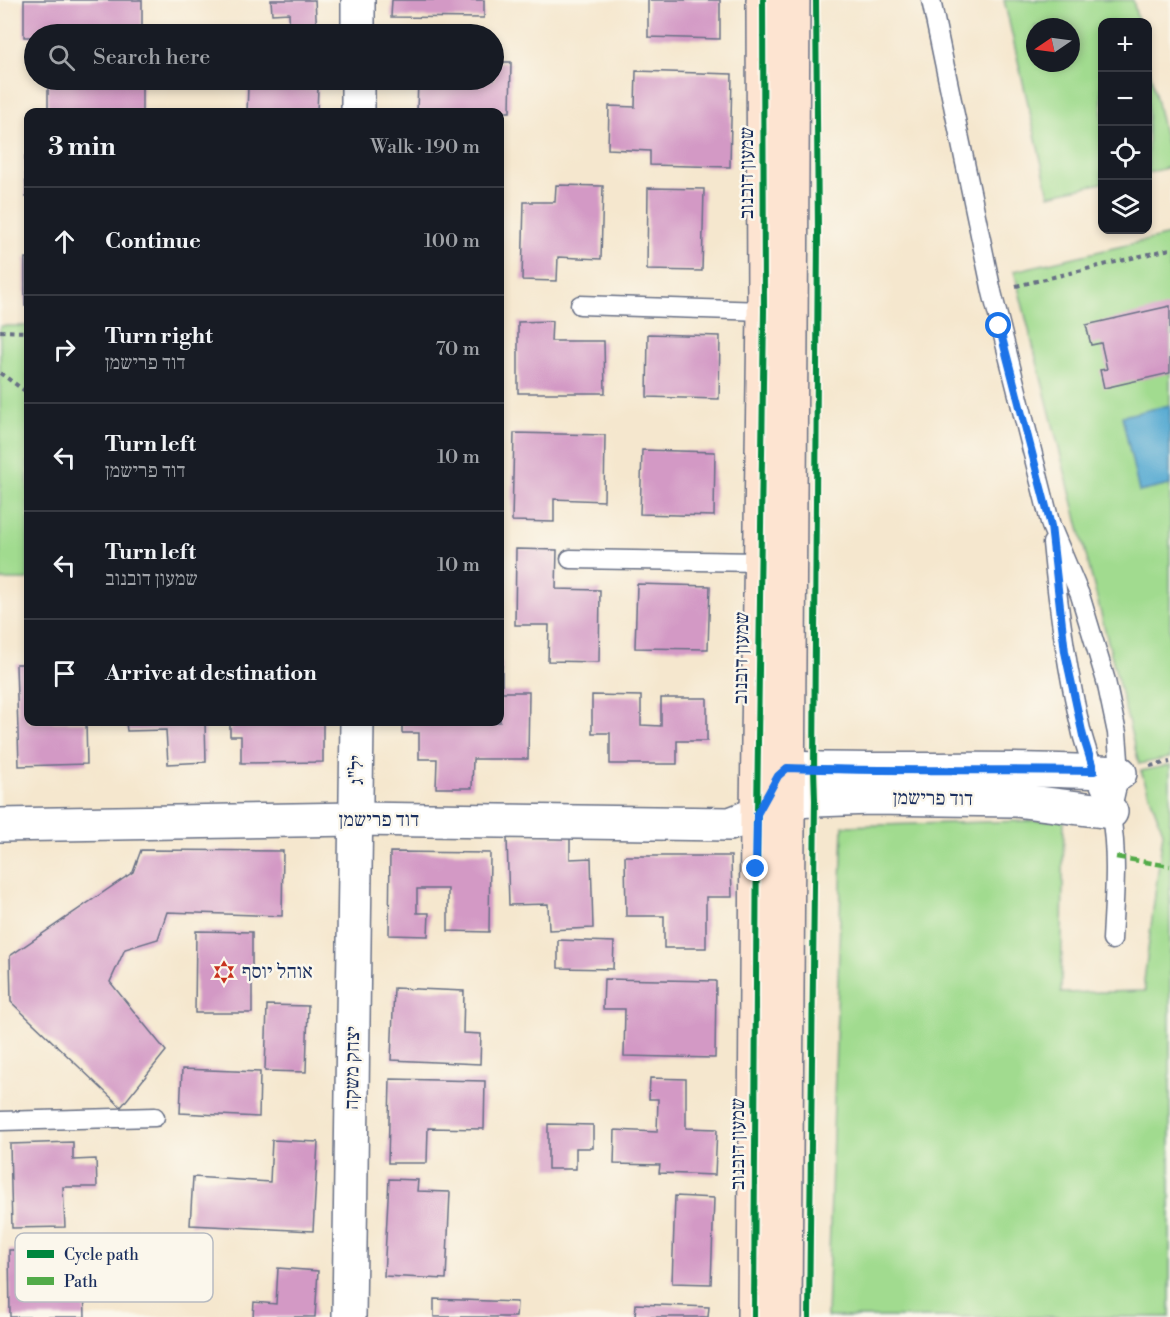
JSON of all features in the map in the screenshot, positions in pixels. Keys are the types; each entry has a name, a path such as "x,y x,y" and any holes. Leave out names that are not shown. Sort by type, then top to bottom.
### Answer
{"street":[{"path":"358,0 358,24"},
{"name":"שמעון דובנוב","path":"754,1317 757,814 764,311 763,0"},
{"path":"785,1317 793,0"},
{"path":"358,90 358,108"},
{"name":"יל\"ג","path":"357,726 357,819"},
{"path":"757,814 778,776 787,768"},
{"name":"דוד פרישמן","path":"787,768 866,771 1018,769 1107,772"},
{"name":"דוד פרישמן","path":"0,825 357,819 730,824 789,801 871,798 1015,800 1110,812"},
{"name":"יצחק משקה","path":"349,1317 357,819"}],"lane":[{"path":"931,0 992,292 1051,526 1065,652 1083,736 1107,772 1110,812"},
{"path":"580,305 764,311"},
{"path":"1051,526 1080,594 1098,649 1117,734 1107,772 1116,857 1113,940"},
{"path":"570,559 760,562"},
{"path":"0,1121 155,1117"}],"path":[{"path":"992,292 1170,249"},
{"path":"0,332 24,332"},
{"path":"0,373 24,390"}],"green space":[{"path":"1004,0 1133,0 1137,18 1098,18 1098,184 1049,195"},
{"path":"1152,80 1170,161 1170,167 1152,172"},
{"path":"1170,235 1170,758 1139,764 1014,271"},
{"path":"0,326 24,326 24,580 0,580"},
{"path":"1170,765 1170,1317 827,1317 843,826 1064,820 1061,993 1145,991 1144,981 1163,832 1141,771"}],"water":[{"path":"1170,405 1170,485 1139,492 1122,416"}],"building":[{"path":"24,0 142,0 142,24 24,24"},
{"path":"271,0 315,0 316,24 290,24 289,13 272,14"},
{"path":"392,0 484,0 484,18 391,17"},
{"path":"648,0 720,0 720,39 648,37"},
{"path":"504,62 511,62 510,112 504,112 504,108 417,108 418,90 504,90"},
{"path":"636,71 732,74 730,167 650,165 650,151 608,149 609,106 635,107"},
{"path":"48,90 142,90 142,108 48,108"},
{"path":"248,90 318,90 317,108 247,108"},
{"path":"556,185 603,186 601,259 558,257 557,281 522,280 524,202 555,202"},
{"path":"648,188 704,189 702,271 647,270"},
{"path":"1170,306 1170,373 1104,388 1100,370 1107,369 1101,343 1091,345 1086,325"},
{"path":"552,321 551,341 604,341 605,393 518,393 518,322"},
{"path":"648,334 720,336 719,399 647,397"},
{"path":"514,433 605,435 604,501 554,499 554,522 512,521"},
{"path":"642,450 715,452 714,516 640,514"},
{"path":"516,549 557,550 556,589 600,590 599,662 548,661 549,625 515,625"},
{"path":"637,584 710,586 708,649 635,648"},
{"path":"16,664 24,664 24,726 86,726 87,764 19,766"},
{"path":"504,692 529,692 528,759 473,759 472,788 436,788 437,759 419,759 419,733 402,733 402,726 504,726"},
{"path":"592,695 641,696 641,725 661,726 661,698 707,698 707,741 677,741 677,764 610,764 610,733 592,733"},
{"path":"126,726 205,726 206,762 168,764 166,730 127,731"},
{"path":"230,726 323,726 323,762 241,763 241,736 230,736"},
{"path":"570,836 570,859 591,858 593,928 549,930 548,904 509,905 507,838"},
{"path":"141,850 283,851 282,916 167,912 158,939 125,949 110,982 166,1051 121,1107 11,1002 10,956 133,872"},
{"path":"390,852 490,853 489,932 448,931 448,889 417,889 417,913 429,913 428,936 389,935"},
{"path":"625,856 731,856 732,897 706,897 706,948 664,948 664,916 626,916"},
{"name":"אוהל יוסף","path":"196,931 252,932 252,1013 195,1013"},
{"path":"558,940 614,942 613,969 558,968"},
{"path":"604,979 716,981 715,1058 624,1056 625,1009 603,1009"},
{"path":"394,988 464,991 463,1033 481,1034 480,1064 391,1060"},
{"path":"267,1005 308,1006 306,1072 265,1071"},
{"path":"182,1069 260,1072 259,1117 180,1113"},
{"path":"650,1078 686,1079 686,1128 717,1129 715,1175 659,1173 660,1165 614,1164 615,1130 657,1132 658,1099 649,1099"},
{"path":"390,1079 485,1081 484,1129 428,1128 427,1163 388,1163"},
{"path":"548,1124 593,1125 593,1148 576,1148 576,1169 548,1169"},
{"path":"272,1140 318,1142 313,1231 190,1225 193,1177 270,1182"},
{"path":"73,1142 73,1160 96,1159 97,1187 63,1187 65,1227 12,1228 10,1144"},
{"path":"389,1179 418,1180 417,1191 450,1192 446,1279 384,1276"},
{"path":"675,1196 714,1198 711,1284 672,1283"},
{"path":"9,1250 15,1250 15,1302 85,1302 85,1317 10,1317"},
{"path":"278,1268 318,1271 315,1317 253,1317 254,1302 276,1304"},
{"path":"434,1299 517,1302 516,1317 434,1317"},
{"path":"636,1304 709,1307 708,1317 635,1317"}],"marked path":[{"path":"1116,857 1170,866"}],"cycle path":[{"path":"754,1317 757,814 764,311 763,0"},
{"path":"809,1317 815,800 818,233 816,0"}],"place":[{"name":"אוהל יוסף","path":"224,972"}],"route":[{"path":"756,869 757,814 778,776 787,768 866,771 1018,769 1094,771 1071,689 1057,593 1051,526 999,326"}]}
